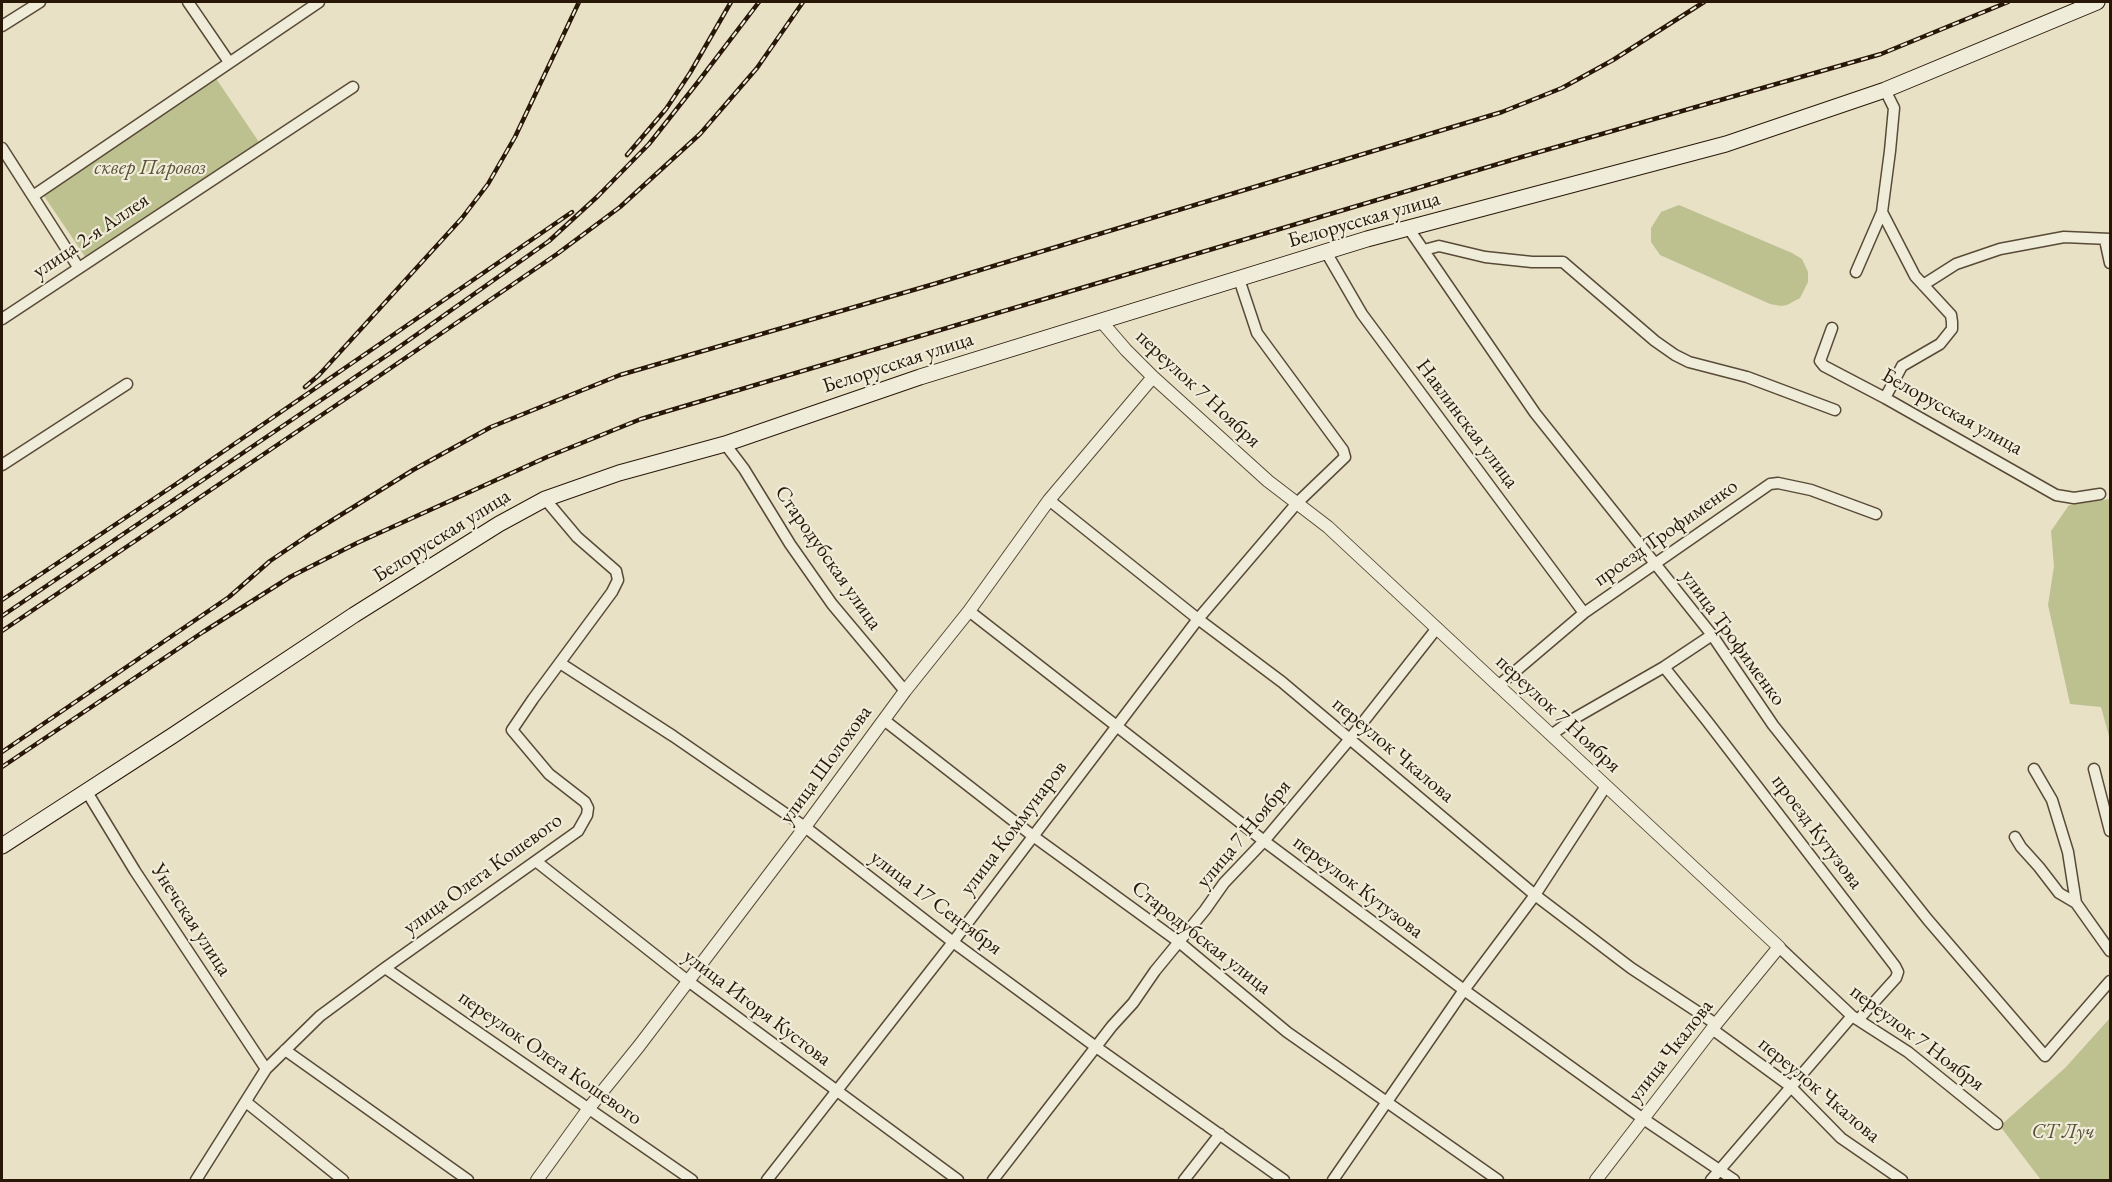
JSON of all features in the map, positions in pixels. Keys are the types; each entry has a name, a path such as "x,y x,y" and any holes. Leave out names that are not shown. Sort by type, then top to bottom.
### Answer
{"main road":[{"name":"Белорусская улица","path":"2,846 354,615 499,524 545,499 619,473 725,444 920,377 1326,252 1726,144 1885,90 2097,2"}],"street":[{"path":"2,26 40,2"},
{"path":"188,2 229,62"},
{"path":"33,196 319,2"},
{"name":"улица 2-я Аллея","path":"2,319 353,87"},
{"path":"1856,272 1882,212 1894,108 1885,90"},
{"path":"2,148 78,267"},
{"path":"1882,212 1915,276 1951,315 1952,329 1940,344 1902,366 1885,398"},
{"name":"улица Трофименко","path":"1409,229 1535,413 1712,635 1781,735 1928,920 2045,1056 2110,981"},
{"path":"1923,285 1956,264 2000,249 2064,237 2108,239 2110,263"},
{"path":"1425,250 1439,246 1485,257 1532,262 1563,262 1675,355 1689,362 1747,377 1835,410"},
{"name":"Навлинская улица","path":"1326,252 1362,314 1584,614"},
{"name":"улица Коммунаров","path":"767,1180 953,942 1198,619 1297,503 1343,460 1345,454 1257,333 1239,279"},
{"name":"переулок 7 Ноября","path":"1101,321 1153,377 1268,481 1328,527 1855,1018 1908,1052 1997,1124"},
{"name":"Белорусская улица","path":"1832,328 1821,363 2056,495 2073,498 2100,494"},
{"name":"улица Шолохова","path":"537,1180 589,1108 805,827 905,691 969,611 1049,500 1153,377"},
{"path":"2,465 127,384"},
{"name":"Стародубская улица","path":"725,444 832,604 905,691"},
{"name":"проезд Трофименко","path":"1498,686 1584,614 1774,483 1811,490 1876,514"},
{"name":"улица Олега Кошевого","path":"196,1180 266,1069 320,1017 384,968 578,831 588,815 585,802 549,774 512,730 612,592 618,580 616,571 577,537 545,499"},
{"name":"переулок Чкалова","path":"1049,500 1198,619 1282,682 1535,895 1790,1086 1841,1138 1902,1180"},
{"name":"переулок Кутузова","path":"969,611 1264,841 1464,990 1642,1118 1734,1180"},
{"name":"улица 7 Ноября","path":"993,1180 1224,883 1264,841 1349,740 1437,628"},
{"path":"1551,735 1575,718 1664,667 1712,635"},
{"name":"улица 17 Сентября","path":"560,663 673,736 805,827 953,942 1284,1180"},
{"name":"проезд Кутузова","path":"1664,667 1898,972 1896,978 1790,1086 1711,1180"},
{"name":"Стародубская улица","path":"884,720 1033,836 1179,942 1287,1032 1498,1180"},
{"path":"2094,769 2110,831"},
{"path":"2034,770 2052,800 2068,852 2076,903"},
{"path":"1333,1180 1464,990 1535,895 1606,786"},
{"name":"Унечская улица","path":"87,792 135,871 266,1069"},
{"path":"2015,837 2059,893 2076,903 2110,951"},
{"name":"улица Игоря Кустова","path":"537,861 688,981 958,1180"},
{"name":"улица Чкалова","path":"1596,1180 1642,1118 1779,947"},
{"name":"переулок Олега Кошевого","path":"384,968 692,1180"},
{"path":"285,1050 468,1180"},
{"path":"246,1102 343,1180"},
{"path":"1184,1180 1220,1134"}],"green space":[{"name":"сквер Паровоз","path":"215,77 259,142 86,258 42,193"},
{"path":"1679,205 1802,259 1808,272 1808,282 1800,298 1787,305 1770,304 1660,255 1651,242 1651,228 1661,212"},
{"path":"2110,499 2110,740 2101,707 2070,704 2048,605 2054,566 2051,531 2069,505"},
{"name":"СТ Луч","path":"2110,1018 2110,1180 2041,1180 2000,1126 2065,1068"}],"railway":[{"path":"305,387 319,375 462,218 488,184 515,137 579,2"},
{"path":"627,155 666,109 690,73 731,2"},
{"path":"2,616 392,352 549,241 598,196 649,144 759,2"},
{"path":"2,631 557,254 620,207 700,134 757,68 803,2"},
{"path":"2,752 229,597 270,561 310,534 413,470 491,427 620,375 934,284 1502,112 1562,88 1613,60 1704,2"},
{"path":"2,767 203,632 290,577 357,543 547,457 641,419 1525,156 1881,54 2008,2"},
{"path":"2,600 176,484 572,212"}]}
